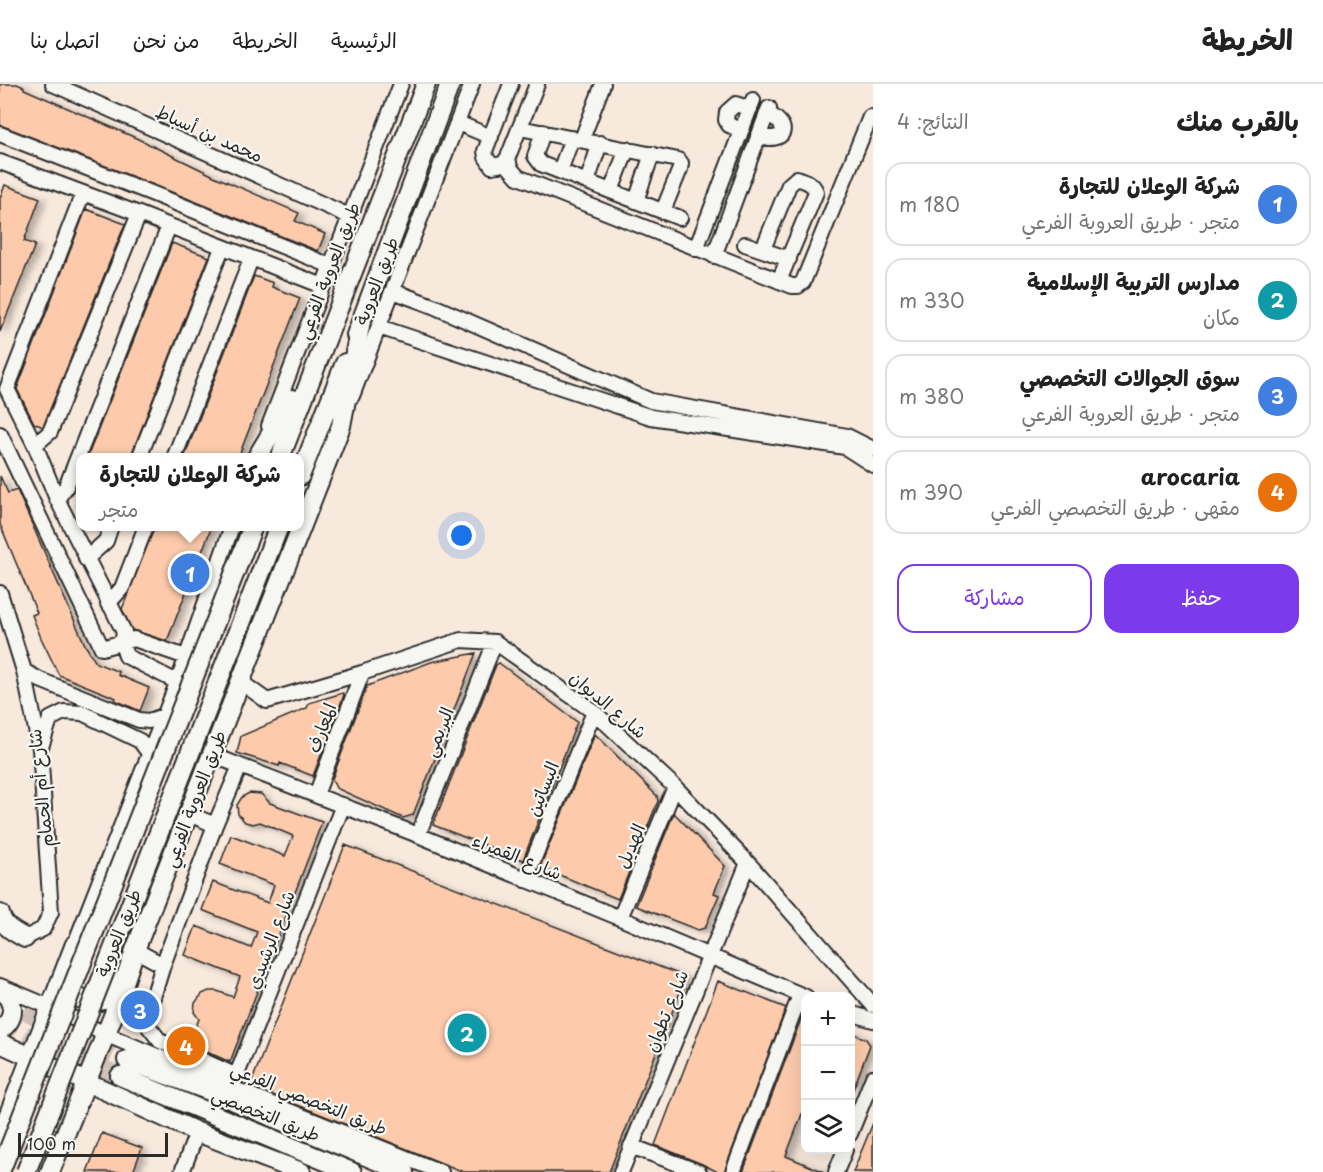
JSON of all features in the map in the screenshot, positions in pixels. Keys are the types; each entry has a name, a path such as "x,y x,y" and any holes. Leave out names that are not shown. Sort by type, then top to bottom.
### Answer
{"main road":[{"name":"طريق العروبة","path":"282,453 426,84"},
{"name":"طريق العروبة","path":"304,466 452,84"},
{"path":"260,453 283,416 336,314"},
{"name":"طريق العروبة الفرعي","path":"304,521 341,426 360,326"},
{"name":"طريق العروبة","path":"0,1172 251,531"},
{"name":"طريق العروبة","path":"26,1172 277,531"},
{"name":"طريق العروبة الفرعي","path":"50,1172 300,531"},
{"name":"شارع أم الحمام","path":"0,914 10,930 25,938"},
{"path":"75,944 65,978 67,984 76,996 84,1001 98,1003 110,998 135,950"},
{"path":"0,1137 75,944"},
{"path":"0,987 10,1000 12,1010 8,1024 0,1030"},
{"path":"0,1043 84,1083 197,1132 301,1172"},
{"name":"طريق التخصصي","path":"352,1172 123,1068 218,1094 404,1172"}],"street":[{"name":"محمد بن أسباط","path":"53,84 349,216"},
{"name":"طريق العروبة الفرعي","path":"259,453 401,84"},
{"path":"405,138 420,84"},
{"name":"طريق العروبة الفرعي","path":"341,426 472,84"},
{"path":"511,84 485,151 488,162 492,166 498,166 508,157 537,84"},
{"path":"560,171 603,84"},
{"path":"696,249 729,166 740,130 752,105 736,104 727,111 726,120 740,130"},
{"path":"714,256 758,136 768,111 783,124 783,132 778,137 771,140 758,136"},
{"path":"508,157 510,168 518,177 696,249 792,286 798,286 803,282 870,117"},
{"path":"458,123 491,137"},
{"path":"520,128 678,160 681,163 680,169 663,211"},
{"path":"543,132 535,156 536,160 680,218"},
{"path":"0,134 331,266"},
{"path":"587,182 600,143"},
{"path":"611,191 627,149"},
{"path":"636,201 652,154"},
{"path":"0,162 323,286"},
{"path":"729,166 745,172"},
{"path":"764,249 789,185 797,178 808,181 816,192 779,281"},
{"path":"83,193 4,387 35,445 57,499 124,632 122,644 126,656 177,682"},
{"path":"35,445 50,432 139,214"},
{"path":"79,453 169,226"},
{"path":"745,244 789,259"},
{"path":"141,453 222,248"},
{"path":"176,453 251,259"},
{"path":"393,291 433,306 651,401 847,436 873,449"},
{"path":"379,327 651,417 845,447 873,465"},
{"path":"0,434 102,648 134,639 186,657"},
{"path":"57,499 66,487 76,462"},
{"path":"86,559 106,541 109,531"},
{"path":"108,604 122,588 145,531"},
{"path":"75,944 177,682 230,531"},
{"name":"شارع أم الحمام","path":"0,593 24,671 40,749 51,912 43,930 25,938"},
{"path":"241,682 267,701 362,673 460,640 495,642"},
{"name":"شارع الديوان","path":"495,642 594,712 675,787 748,863 873,1005"},
{"name":"البريمي","path":"418,835 495,642"},
{"path":"24,671 40,680 139,720 149,721 163,716"},
{"name":"المعارف","path":"316,795 362,673"},
{"path":"40,749 50,719 64,712 73,712 82,713 140,741 149,753"},
{"name":"البساتين","path":"525,880 594,712"},
{"name":"شارع القمراء","path":"212,755 418,835 801,995"},
{"path":"235,1082 160,1041 149,1027 147,1017 163,965 215,825 240,766"},
{"name":"الهديل","path":"620,918 675,787"},
{"name":"شارع الرشيدي","path":"235,1082 343,805"},
{"path":"189,814 215,825"},
{"name":"شارع تطوان","path":"621,1172 748,863"},
{"path":"135,950 163,965"},
{"name":"طريق التخصصي الفرعي","path":"0,987 51,1007 105,1034 235,1082 441,1172"},
{"path":"733,1172 801,1001"},
{"path":"855,1015 873,1020"},
{"path":"855,1122 873,1077"},
{"path":"182,1172 197,1132"},
{"path":"632,1146 699,1172"},
{"path":"836,1172 843,1154"}],"building":[{"path":"0,84 17,84 24,87 24,89 136,138 216,177 299,213 295,221 325,234 318,251 0,125"},
{"path":"5,185 40,198 24,241 35,245 0,332 0,198"},
{"path":"86,209 125,224 43,427 34,423 17,389"},
{"path":"172,243 209,257 132,453 89,453"},
{"path":"254,276 273,283 272,287 300,298 240,453 186,453"},
{"path":"0,476 8,493 17,490 85,645 96,663 149,688 140,711 115,700 116,698 59,675 32,615 37,613 0,524"},
{"path":"153,531 210,531 167,641 132,630 122,609"},
{"path":"476,653 413,815 403,818 336,788 332,779 367,686 431,662"},
{"path":"499,663 577,722 523,860 433,825 496,665"},
{"path":"343,693 313,776 280,763 279,766 237,753 241,736 307,708 309,703"},
{"path":"595,734 657,796 658,801 618,899 540,867"},
{"path":"249,793 261,794 270,803 322,822 230,1062 187,1042 199,1019 194,1012 195,1003 202,994 217,991 233,997 240,977 185,955 196,926 251,948 257,932 202,910 213,882 268,903 274,885 220,864 231,835 285,856 293,836 260,822 253,824 245,822 238,814 237,805 242,797"},
{"path":"674,813 725,866 714,893 719,895 705,928 698,930 636,906"},
{"path":"345,845 686,977 609,1172 464,1172 250,1086"},
{"path":"718,981 786,1008 724,1172 718,1172 655,1145"},
{"path":"801,1019 801,1117 786,1156 824,1172 743,1172"},
{"path":"855,1034 866,1039 870,1045 855,1084"},
{"path":"873,1123 873,1172 853,1172 861,1152"},
{"path":"102,1133 142,1148 133,1172 87,1172"}],"tunnel":[{"path":"0,999 127,1060"},
{"path":"0,1024 120,1076"}],"place":[{"name":"شركة الوعلان للتجارة","path":"190,573"},
{"name":"سوق الجوالات التخصصي","path":"140,1010"},
{"name":"مدارس التربية الإسلامية","path":"467,1033"},
{"name":"arocaria","path":"186,1046"}]}
